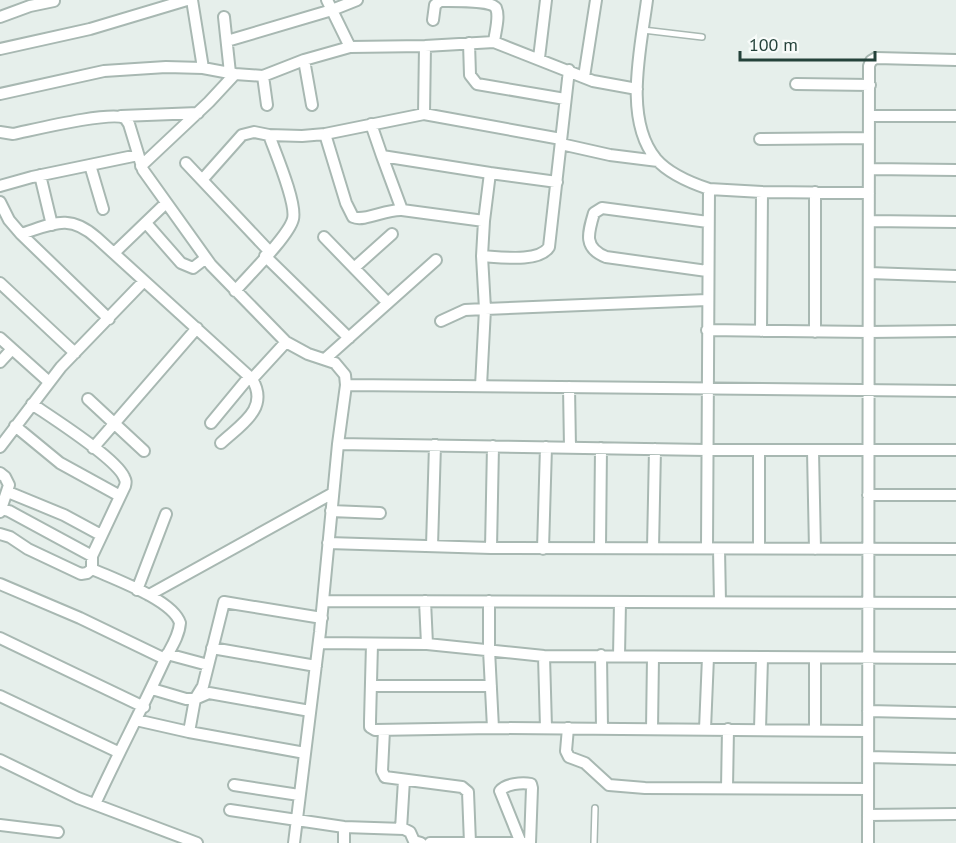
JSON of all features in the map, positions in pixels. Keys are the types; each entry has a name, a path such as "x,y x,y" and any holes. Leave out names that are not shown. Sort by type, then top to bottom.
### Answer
{"street":[{"path":"0,49 81,31 187,0"},
{"path":"192,0 202,68"},
{"path":"227,41 329,5 357,0"},
{"path":"539,58 546,0"},
{"path":"584,77 596,0"},
{"path":"646,0 637,89 643,134 658,161 678,176 709,189 869,193"},
{"path":"1,5 0,18 30,6 54,1"},
{"path":"433,20 435,5 440,1 488,2 495,6 496,10 494,42"},
{"path":"329,5 350,47"},
{"path":"224,17 233,74"},
{"path":"0,94 104,71 166,67 202,68 233,74 263,76 304,60 350,47 494,42 603,84 637,89"},
{"path":"469,43 470,75 477,84 566,99"},
{"path":"424,114 425,46"},
{"path":"868,843 869,66 876,58 956,60"},
{"path":"304,60 312,105"},
{"path":"483,256 527,257 537,256 547,251 551,239 568,70"},
{"path":"141,166 198,113 233,74"},
{"path":"263,76 267,105"},
{"path":"796,84 870,85"},
{"path":"0,132 13,134 92,119 121,116 198,113"},
{"path":"202,180 242,135 254,132 296,136 325,134 424,114 561,142 610,155 658,161"},
{"path":"121,116 129,124 141,166 206,258 286,342 325,359 341,368 345,375 346,385 331,511 322,618 294,843"},
{"path":"870,116 956,116"},
{"path":"371,124 402,210"},
{"path":"325,134 346,203 353,217 360,219 384,211 402,210 484,221"},
{"path":"235,291 293,219 293,210 269,135"},
{"path":"760,140 870,138"},
{"path":"0,186 40,175 138,155"},
{"path":"382,156 557,182"},
{"path":"186,163 267,254 349,338"},
{"path":"90,165 103,209"},
{"path":"870,169 956,170"},
{"path":"481,386 485,309 484,221 490,173"},
{"path":"40,175 52,225"},
{"path":"707,548 706,330 709,189"},
{"path":"761,331 762,192"},
{"path":"814,332 815,192"},
{"path":"114,254 166,203"},
{"path":"1,207 21,234 109,319"},
{"path":"707,271 606,256 593,250 589,241 594,213 602,208 708,222"},
{"path":"869,221 956,222"},
{"path":"21,234 68,222 80,225 250,378 258,393 256,409 221,443"},
{"path":"146,223 184,265 194,268 206,258"},
{"path":"354,268 392,234"},
{"path":"324,237 388,303"},
{"path":"325,359 436,260"},
{"path":"869,273 956,276"},
{"path":"0,447 49,382 144,281"},
{"path":"0,283 75,353"},
{"path":"441,321 465,310 707,300"},
{"path":"93,447 197,328"},
{"path":"706,330 956,331"},
{"path":"0,338 49,382"},
{"path":"211,423 250,378 286,342"},
{"path":"0,362 12,349"},
{"path":"346,385 956,391"},
{"path":"569,387 570,448"},
{"path":"88,399 144,451"},
{"path":"32,404 93,447 124,476 126,483 92,556 92,569"},
{"path":"15,426 35,440 60,463 120,496"},
{"path":"338,444 706,450 956,450"},
{"path":"432,546 435,446"},
{"path":"491,548 493,446"},
{"path":"543,549 546,447"},
{"path":"600,547 601,448"},
{"path":"653,548 655,449"},
{"path":"759,450 759,549"},
{"path":"813,451 815,549"},
{"path":"0,473 7,481 8,492 1,510 9,511 92,556"},
{"path":"8,492 64,515 101,536"},
{"path":"149,596 333,493"},
{"path":"868,495 956,495"},
{"path":"331,511 380,513"},
{"path":"137,590 166,514"},
{"path":"0,534 75,571 87,573 92,569"},
{"path":"328,543 543,549 600,547 956,549"},
{"path":"719,549 720,602"},
{"path":"92,569 149,596 172,610 178,618 179,628 144,707 118,752 95,804"},
{"path":"0,584 166,657 208,665"},
{"path":"323,601 956,603"},
{"path":"425,601 427,645"},
{"path":"489,601 493,728"},
{"path":"189,732 195,699 203,686 224,602 322,618"},
{"path":"619,656 620,602"},
{"path":"0,638 144,707"},
{"path":"319,644 427,645 544,656 956,658"},
{"path":"372,644 370,727 375,730 602,728 868,731"},
{"path":"212,648 316,666"},
{"path":"601,655 602,728"},
{"path":"544,656 546,728"},
{"path":"652,729 653,657"},
{"path":"705,729 708,657"},
{"path":"760,729 762,658"},
{"path":"815,658 815,730"},
{"path":"372,686 491,686"},
{"path":"152,689 186,699 195,699 209,693 310,711"},
{"path":"0,696 118,752"},
{"path":"868,711 956,712"},
{"path":"136,720 304,753"},
{"path":"568,728 566,751 569,757 585,763 609,785 645,788 868,789"},
{"path":"727,788 728,729"},
{"path":"384,730 383,775 388,778 466,789 470,843"},
{"path":"868,757 956,759"},
{"path":"0,760 50,786 197,843"},
{"path":"401,829 404,780"},
{"path":"430,843 470,843 521,843 528,843 532,788 531,784 527,783 504,786 500,791 521,843"},
{"path":"234,785 299,795"},
{"path":"230,810 344,827 401,829 410,832 414,841 421,843"},
{"path":"868,815 956,814"},
{"path":"0,825 58,831"},
{"path":"344,827 344,843"}],"lane":[{"path":"643,30 702,37"},
{"path":"594,843 595,808"}]}
